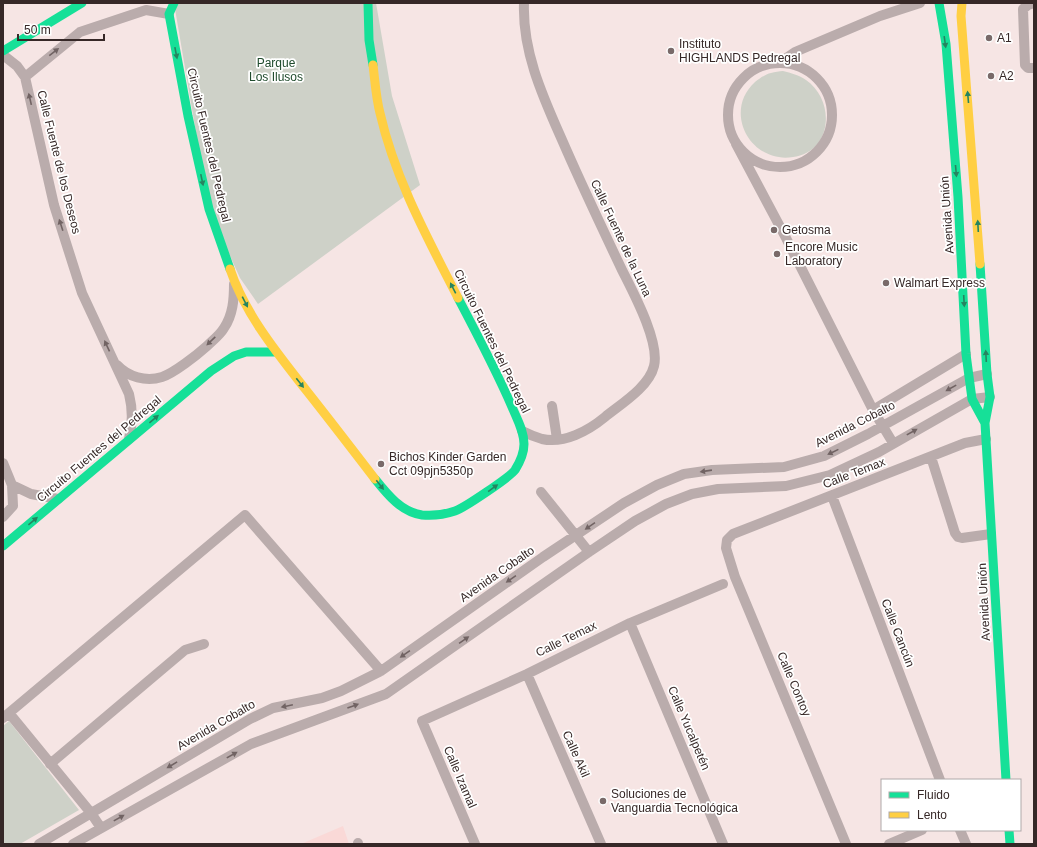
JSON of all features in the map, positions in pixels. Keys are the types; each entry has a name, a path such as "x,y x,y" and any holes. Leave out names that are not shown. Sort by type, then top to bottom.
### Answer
{"street":[{"path":"3,51 82,3"},
{"path":"169,14 174,3"},
{"name":"Circuito Fuentes del Pedregal","path":"169,14 188,116 209,209 234,282 249,310 276,352 388,495 406,509 422,515 440,514 456,511 496,486 514,471 522,456 524,444 522,431 501,382 419,221 396,165 380,113 369,40 368,3"},
{"name":"Calle Fuente de la Luna","path":"522,431 542,439 557,439 578,435 598,423 646,384 654,366 653,343 639,306 551,116 536,77 526,44 524,3"},
{"path":"779,63 795,52 880,16 920,3"},
{"name":"Avenida Unión","path":"939,3 946,44 958,197 966,354 972,399 985,422"},
{"name":"Avenida Unión","path":"962,3 961,16 976,198 987,374 990,397 985,422 1006,779"},
{"path":"1034,3 1023,9 1025,64 1028,68 1034,68"},
{"name":"Calle Fuente de los Deseos","path":"25,77 80,32 146,10 169,14"},
{"name":"Calle Fuente de los Deseos","path":"3,55 17,66 25,77 57,212 82,293 129,394 133,418 129,439"},
{"path":"736,144 748,157 764,166 783,168 800,164 816,154 827,140 832,122 832,104 825,88 813,74 797,66 779,63 763,66 749,73 738,84 730,98 728,122 736,144 786,238 873,410 893,443"},
{"name":"Calle Fuente de los Deseos","path":"115,363 126,373 140,378 152,379 169,374 200,352 224,329 230,318 234,300 234,282"},
{"name":"Circuito Fuentes del Pedregal","path":"3,546 211,371 234,356 246,352 276,352"},
{"path":"873,410 966,354"},
{"name":"Avenida Cobalto","path":"39,844 250,719 274,708 322,698 341,691 381,671 576,535 624,503 657,485 684,474 712,470 784,467 824,456 868,434 969,378 987,374"},
{"path":"73,844 251,744 386,694 589,552 641,518 666,504 692,494 718,489 786,486 830,475 854,465 972,399 990,397"},
{"path":"552,406 557,439"},
{"name":"Calle Temax","path":"733,534 965,443 986,439"},
{"path":"931,457 955,533 958,537 962,538 992,534"},
{"path":"3,463 12,485 13,506 3,517"},
{"path":"12,485 31,494 58,499"},
{"path":"541,492 589,552"},
{"name":"Calle Cancún","path":"832,496 940,779"},
{"path":"101,828 91,813 50,764 6,716 246,515 381,671"},
{"name":"Calle Contoy","path":"733,534 726,540 726,548 735,577 846,844"},
{"name":"Calle Temax","path":"422,721 527,674 630,622 723,584"},
{"name":"Calle Yucalpetén","path":"630,622 723,844"},
{"path":"50,764 185,650 204,644"},
{"name":"Calle Akil","path":"527,674 601,844"},
{"name":"Calle Izamal","path":"422,721 475,844"},
{"path":"889,844 920,831"},
{"path":"960,831 966,844"},
{"path":"1009,831 1010,844"}],"shaded area":[{"path":"343,826 349,844 301,844"}],"green space":[{"name":"Parque Los Ilusos","path":"174,3 376,3 392,96 420,185 258,304 240,278 209,209"},
{"path":"783,71 801,77 813,86 822,100 825,109 825,126 819,142 814,148 800,156 778,157 765,152 754,144 746,133 741,121 741,107 745,94 755,82 767,74"},
{"path":"9,721 79,810 20,844 3,844 3,726"}],"traffic: fast":[{"path":"3,51 82,3"},
{"path":"174,3 169,14 188,116 209,209 230,269"},
{"path":"368,3 369,40 373,65"},
{"path":"939,3 946,44 958,197 966,354 972,399 985,423"},
{"path":"980,264 987,374 990,397 985,423 1006,779"},
{"path":"375,479 395,502 407,510 422,515 439,514 460,509 486,492 511,474 520,461 524,444 520,425 493,366 458,298"},
{"path":"3,546 211,371 234,356 246,352 276,352"},
{"path":"1009,831 1010,844"}],"traffic: slow":[{"path":"962,3 961,16 980,264"},
{"path":"373,65 379,107 386,137 394,161 413,208 458,298"},
{"path":"230,269 244,302 263,332 284,362 375,479"}],"place":[{"name":"A1","path":"989,38"},
{"name":"Instituto HIGHLANDS Pedregal","path":"671,51"},
{"name":"A2","path":"991,76"},
{"name":"Getosma","path":"774,230"},
{"name":"Encore Music Laboratory","path":"777,254"},
{"name":"Walmart Express","path":"886,283"},
{"name":"Bichos Kinder Garden Cct 09pjn5350p","path":"381,464"},
{"name":"Soluciones de Vanguardia Tecnológica","path":"603,801"}]}
